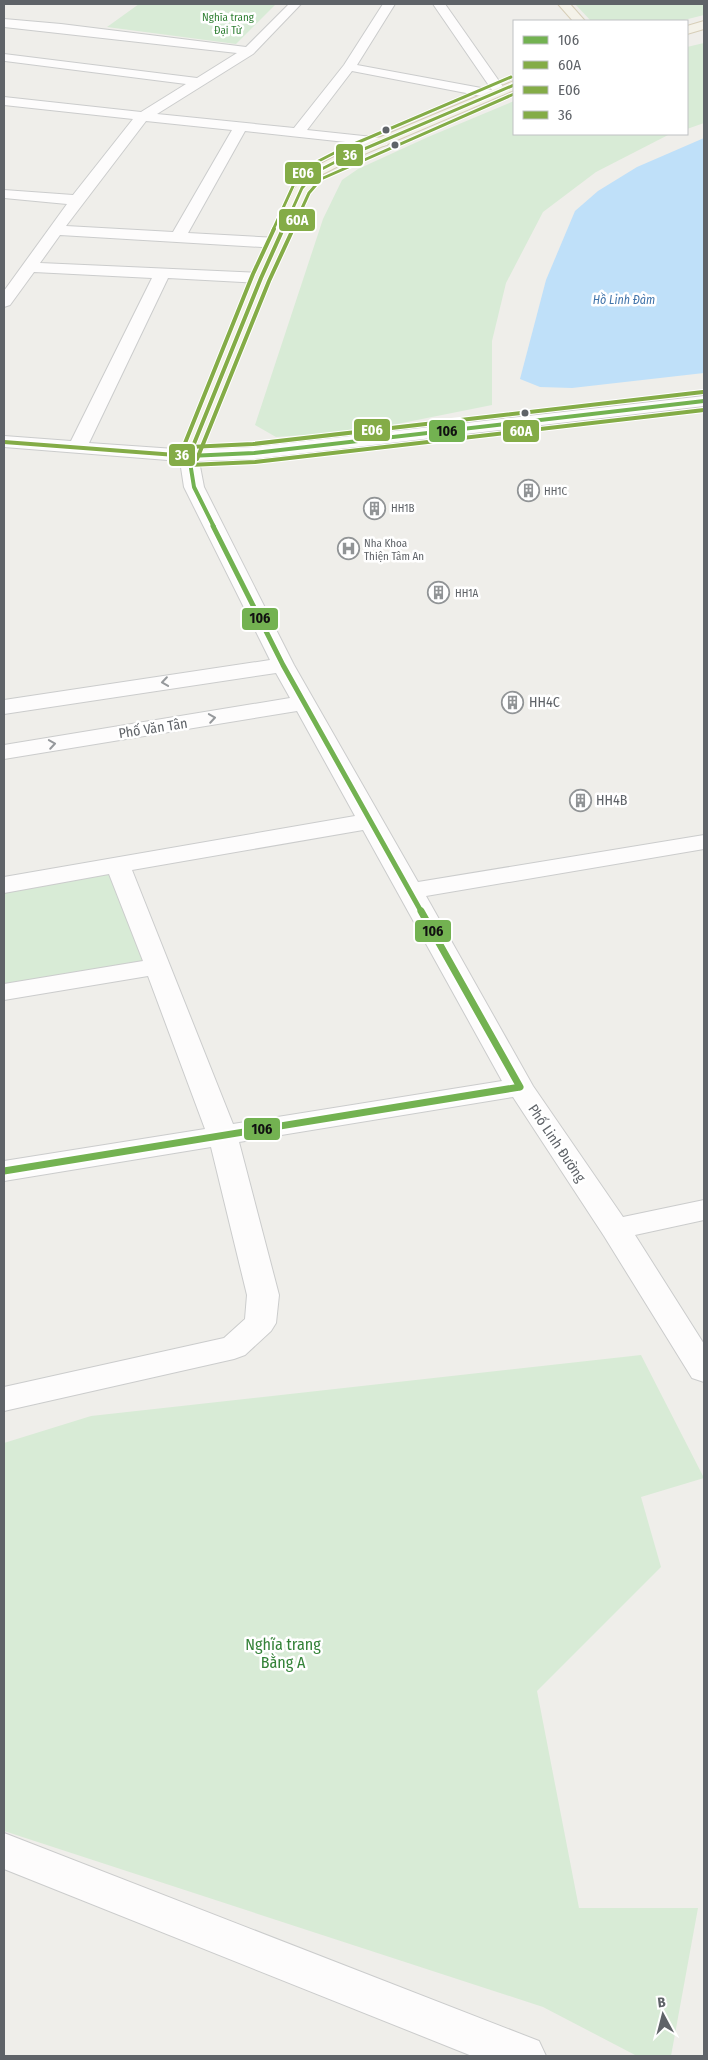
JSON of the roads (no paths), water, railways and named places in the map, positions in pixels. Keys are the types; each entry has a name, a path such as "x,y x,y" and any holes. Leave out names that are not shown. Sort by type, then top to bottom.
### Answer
{"main road":[{"path":"564,4 578,20"},
{"path":"688,30 704,25"},
{"path":"189,456 261,278 302,188 316,172 513,85"}],"street":[{"path":"5,299 77,200 142,117 249,51 295,4"},
{"path":"297,133 349,67 389,4"},
{"path":"439,4 496,93"},
{"path":"4,23 61,28 249,51"},
{"path":"37,40 61,28"},
{"path":"4,57 21,48"},
{"path":"4,57 200,82"},
{"path":"349,67 496,93"},
{"path":"4,101 382,142"},
{"path":"178,237 240,127"},
{"path":"4,194 77,200"},
{"path":"55,230 278,243"},
{"path":"30,267 261,278"},
{"path":"77,448 162,274"},
{"path":"4,442 189,456 254,453 704,401"},
{"name":"Phố Linh Đường","path":"189,456 194,487 282,665 370,822 431,926 520,1087 615,1228 704,1370"},
{"path":"4,708 282,665"},
{"name":"Phố Văn Tân","path":"4,752 303,703"},
{"path":"4,885 370,822"},
{"path":"410,891 704,842"},
{"path":"4,1399 234,1347 260,1323 263,1294 222,1134 118,866"},
{"path":"4,992 158,966"},
{"path":"4,1171 520,1087"},
{"path":"615,1228 704,1210"},
{"path":"4,1851 524,2056"}],"water":[{"name":"Hồ Linh Đàm","path":"704,138 704,373 572,388 540,387 520,379 546,280 575,211 598,191 637,167"}],"place":[{"name":"HH1C","path":"528,491"},
{"name":"HH1B","path":"375,508"},
{"name":"Nha Khoa Thiện Tâm An","path":"348,549"},
{"name":"HH1A","path":"439,593"},
{"name":"HH4C","path":"513,702"},
{"name":"HH4B","path":"580,800"}],"park label":[{"name":"Nghĩa trang Đại Từ","path":"228,23"},
{"name":"Nghĩa trang Bằng A","path":"283,1653"}]}
